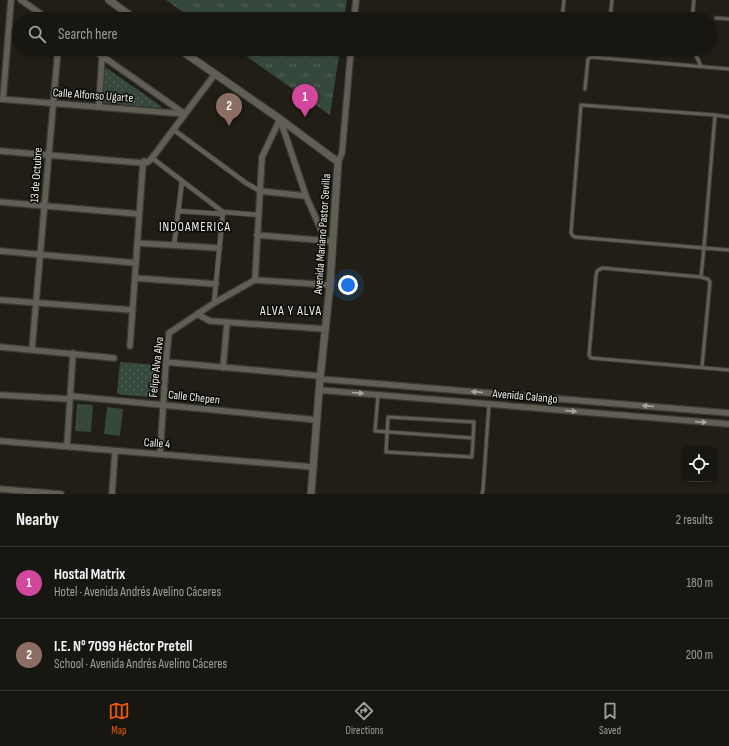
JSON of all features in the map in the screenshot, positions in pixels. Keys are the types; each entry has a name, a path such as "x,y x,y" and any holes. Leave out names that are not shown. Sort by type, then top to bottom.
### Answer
{"street":[{"path":"1,99 11,0"},
{"path":"21,0 38,12"},
{"path":"109,0 124,12"},
{"path":"355,12 356,0"},
{"name":"13 de Octubre","path":"32,349 57,56"},
{"path":"99,106 102,56"},
{"path":"102,56 185,114"},
{"path":"189,56 280,119 338,162"},
{"name":"Avenida Mariano Pastor Sevilla","path":"311,494 320,378 330,285 330,241 338,162 342,153 350,56"},
{"path":"0,151 143,163 148,162 174,130 215,74"},
{"name":"Calle Alfonso Ugarte","path":"1,99 185,114"},
{"path":"280,119 262,157 255,280 330,285"},
{"path":"280,119 306,196 330,241"},
{"path":"174,130 246,183 260,191 306,196"},
{"path":"130,346 143,163 163,144"},
{"path":"152,158 223,213"},
{"path":"174,246 182,180"},
{"path":"0,202 139,214"},
{"path":"178,211 259,215"},
{"path":"214,303 223,213"},
{"path":"257,235 330,241"},
{"path":"137,243 219,248"},
{"path":"0,251 136,263"},
{"path":"134,278 216,284"},
{"name":"Felipe Alva Alva","path":"160,454 169,333 214,303 255,280"},
{"path":"0,300 132,310"},
{"path":"197,314 210,321 325,330"},
{"path":"223,368 227,323"},
{"path":"0,347 114,358"},
{"path":"67,446 73,354"},
{"name":"Avenida Calango","path":"166,362 320,378 729,413"},
{"name":"Avenida Calango","path":"319,390 729,424"},
{"name":"Calle Chepen","path":"0,395 70,397 317,420"},
{"name":"Calle 4","path":"0,441 313,467"},
{"path":"112,494 116,451"},
{"path":"0,489 61,494"}],"lane":[{"path":"563,12 564,0"},
{"path":"611,12 612,0"},
{"path":"693,12 694,0"},
{"path":"717,18 729,19"},
{"path":"697,56 702,66"},
{"path":"586,89 588,59 591,57 729,69"},
{"path":"729,117 580,105 571,233 574,237 729,250"},
{"path":"701,277 715,115"},
{"path":"702,368 710,282 708,279 701,277 602,268 597,271 589,355 591,358 596,360 702,368 729,370"},
{"path":"378,395 376,431 473,438"},
{"path":"482,494 489,404"},
{"path":"388,417 474,422 472,458 386,452 388,432 388,417"}],"green space":[{"path":"166,0 347,0 345,12 183,12"},
{"path":"246,56 339,56 330,115"},
{"path":"106,68 161,106 161,108 102,103 104,70"},
{"path":"106,89 133,91 132,104 105,102"},
{"path":"120,362 159,365 156,398 117,394"},
{"path":"77,404 93,405 91,432 75,431"},
{"path":"107,407 123,409 120,436 104,434"}],"place":[{"name":"Hostal Matrix","path":"305,117"},
{"name":"I.E. N° 7099 Héctor Pretell","path":"229,126"}],"district":[{"name":"INDOAMERICA","path":"195,226"},
{"name":"ALVA Y ALVA","path":"291,310"}]}
